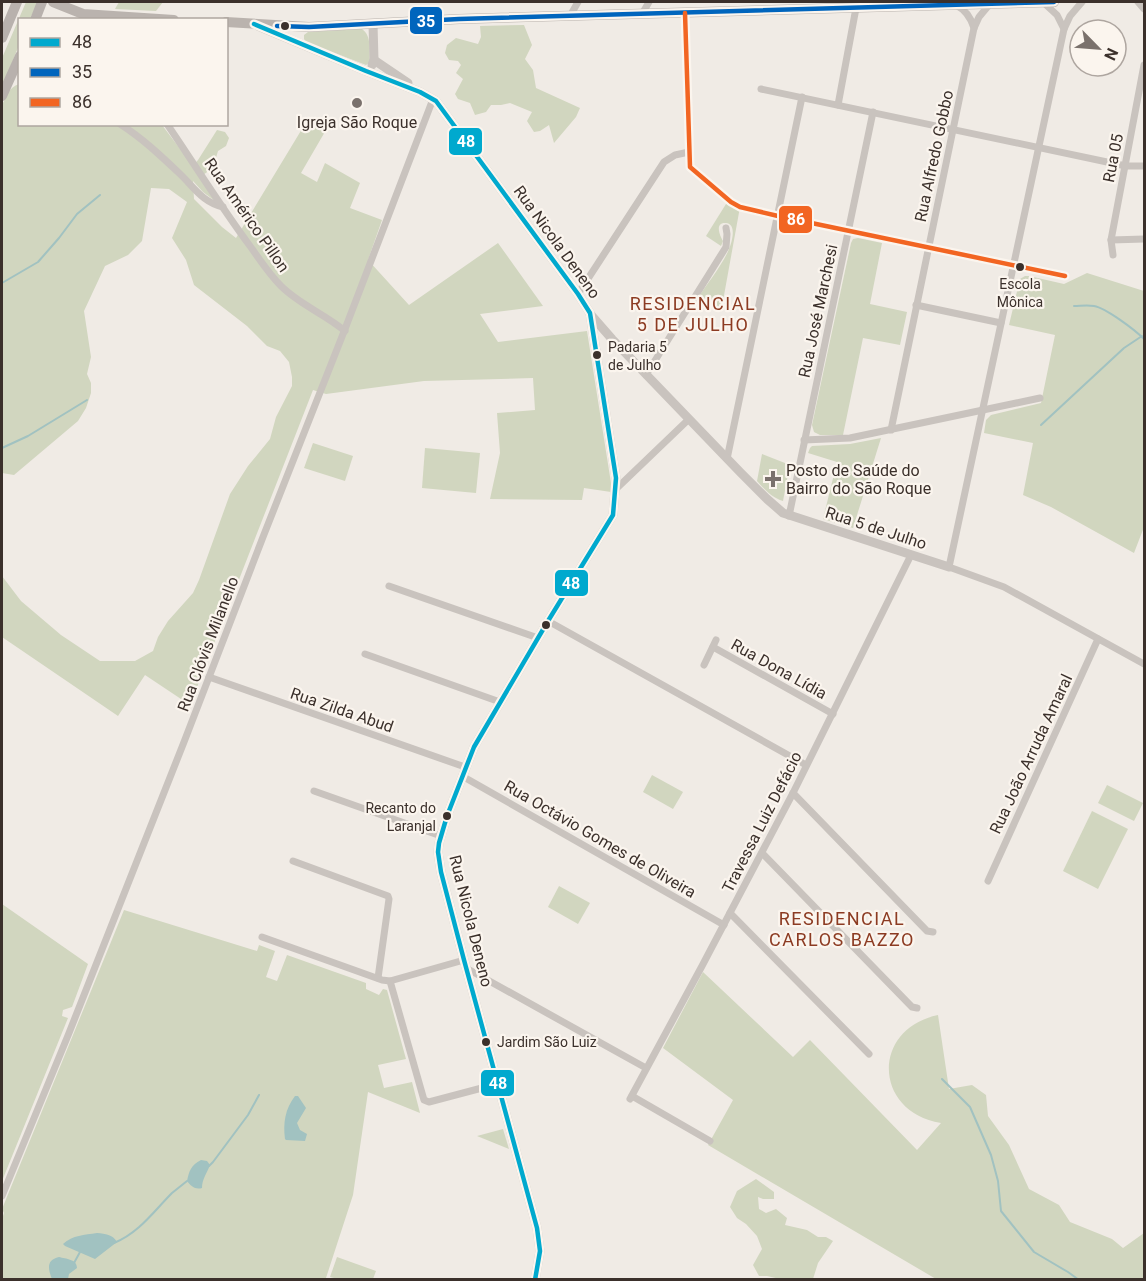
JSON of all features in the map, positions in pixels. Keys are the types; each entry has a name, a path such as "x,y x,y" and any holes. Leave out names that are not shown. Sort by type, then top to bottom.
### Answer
{"main road":[{"path":"2,38 17,2"},
{"path":"36,18 42,2"},
{"path":"53,2 83,14 147,18"},
{"path":"228,22 304,27 470,19 685,13 778,6 1054,2"},
{"path":"2,96 17,72"}],"street":[{"path":"570,16 578,2"},
{"path":"642,14 649,2"},
{"path":"1042,2 1057,15 1064,29"},
{"path":"949,567 1064,29 1070,16 1082,2"},
{"path":"1138,2 1144,9"},
{"name":"Rua Alfredo Gobbo","path":"891,430 974,28 982,12 991,3"},
{"path":"956,4 970,16 974,28"},
{"path":"838,105 851,6"},
{"path":"685,13 690,167 731,202 740,207 778,216 1065,276"},
{"path":"254,24 420,92"},
{"path":"366,71 374,60 373,24"},
{"path":"300,44 299,34 304,27"},
{"path":"374,60 420,92"},
{"name":"Rua 05","path":"1113,255 1112,240 1142,93 1144,65"},
{"path":"761,89 1126,166 1144,166"},
{"name":"Rua Nicola Deneno","path":"420,92 440,105 590,313 616,478 614,511 611,518 474,747 441,836 438,852 439,864 465,964 537,1228 540,1251 535,1280"},
{"path":"728,459 802,98"},
{"name":"Rua Clóvis Milanello","path":"2,1196 69,1033 345,331 433,99"},
{"name":"Rua José Marchesi","path":"789,516 873,112"},
{"path":"123,126 156,152 189,182 202,198 223,207"},
{"name":"Rua Américo Pillon","path":"168,126 281,287 345,331"},
{"path":"578,294 664,162 675,155 689,152"},
{"path":"646,375 726,247 726,228"},
{"path":"1112,240 1144,239"},
{"path":"916,305 1001,323"},
{"name":"Rua 5 de Julho","path":"590,313 646,375 766,499 783,513 1004,587 1144,664"},
{"path":"595,342 608,335"},
{"path":"804,441 850,438 1040,398"},
{"path":"616,489 689,419"},
{"name":"Travessa Luiz Defácio","path":"710,1141 631,1097 793,794 911,555"},
{"path":"389,586 538,638"},
{"path":"548,621 806,765"},
{"name":"Rua João Arruda Amaral","path":"988,881 1098,639"},
{"name":"Rua Dona Lídia","path":"704,665 714,644 833,714"},
{"path":"365,654 500,702"},
{"name":"Rua Zilda Abud","path":"209,677 464,772"},
{"name":"Rua Octávio Gomes de Oliveira","path":"464,772 724,925"},
{"path":"314,791 441,836"},
{"path":"793,794 927,931 933,932"},
{"path":"762,853 912,1007 917,1008"},
{"path":"293,861 388,896 378,978"},
{"path":"730,913 869,1054"},
{"path":"262,937 390,981 465,964 646,1068"},
{"path":"390,981 425,1101 429,1102 497,1084"}],"green space":[{"path":"26,2 38,2 30,18 19,18"},
{"path":"119,2 163,2 156,11 115,9"},
{"path":"18,21 18,48 2,88 2,58"},
{"path":"524,25 532,45 525,59 533,70 536,88 580,108 576,117 554,143 549,125 534,132 527,121 532,112 510,103 491,105 486,112 475,115 470,103 458,99 455,94 463,79 456,73 461,65 458,61 449,60 445,53 447,45 456,38 478,44 481,37 480,26"},
{"path":"362,29 367,35 369,44 370,62 366,65 306,42 304,39 304,35 308,32"},
{"path":"18,84 18,126 163,126 193,166 217,130 225,132 229,138 226,146 218,151 213,168 200,177 215,201 193,181 194,199 236,238 305,124 326,130 301,173 317,182 325,163 360,183 350,208 382,220 368,260 409,305 498,243 543,306 480,314 498,342 587,331 611,492 584,488 582,500 490,499 500,453 497,413 535,410 533,378 424,381 326,394 313,390 190,705 145,675 118,716 2,637 2,576 21,601 61,635 100,661 135,661 153,651 168,621 193,593 230,494 248,466 270,439 276,417 292,386 289,362 280,351 267,346 247,326 194,285 186,260 172,238 187,202 169,189 151,188 142,241 128,255 105,266 84,311 91,357 87,374 91,383 91,393 86,408 78,421 14,475 2,473 2,105 10,90"},
{"path":"726,204 740,207 721,312 698,298 729,249 733,230 729,224 722,223 719,227 723,241 721,246 706,236"},
{"path":"853,239 882,243 870,304 907,312 900,345 863,338 843,435 820,435 814,432 812,425 851,243"},
{"path":"1087,273 1144,291 1144,527 1134,553 1051,507 1023,495 1033,443 984,433 986,420 991,415 1041,403 1055,335 1009,325 1020,279 1029,276 1064,284"},
{"path":"881,438 853,528 823,519 837,462 808,453 810,448"},
{"path":"313,443 353,456 345,481 304,468"},
{"path":"425,448 480,453 476,493 422,488"},
{"path":"762,454 790,465 783,501 765,490 757,481"},
{"path":"652,775 683,792 673,809 643,792"},
{"path":"1107,785 1143,803 1134,821 1098,803"},
{"path":"1092,811 1128,829 1098,889 1063,871"},
{"path":"559,886 590,903 578,924 548,907"},
{"path":"2,904 88,964 72,1007 63,1010 62,1016 68,1018 2,1181"},
{"path":"124,910 257,951 259,945 275,951 266,977 277,981 287,955 366,983 366,989 379,995 383,989 387,990 406,1059 378,1065 384,1088 412,1082 420,1113 368,1092 353,1195 326,1278 329,1279 2,1280 2,1219 4,1213 2,1209"},
{"path":"703,972 793,1057 810,1040 917,1150 941,1123 919,1116 902,1103 893,1088 889,1070 892,1052 901,1036 916,1023 938,1015 949,1089 972,1085 986,1095 988,1116 1009,1145 1029,1189 1059,1205 1070,1222 1112,1239 1123,1248 1144,1233 1144,1279 936,1279 708,1145 733,1100 663,1048"},
{"path":"503,1129 509,1149 477,1136"},
{"path":"756,1179 774,1192 774,1199 758,1197 759,1209 766,1213 776,1209 787,1218 785,1225 807,1230 818,1237 826,1237 833,1241 818,1263 813,1279 780,1279 759,1276 753,1265 762,1249 757,1236 737,1218 730,1207 737,1191"},
{"path":"337,1257 376,1271 373,1279 330,1277"}],"water":[{"path":"295,1096 298,1096 306,1108 297,1123 300,1130 307,1134 305,1141 285,1139 286,1116"},
{"path":"201,1160 207,1161 210,1165 202,1188 197,1188 187,1181 191,1169"},
{"path":"97,1233 111,1236 117,1242 95,1259 63,1244 75,1237"},
{"path":"59,1257 71,1260 77,1265 77,1268 69,1274 68,1279 52,1279 49,1265 52,1260"}],"waterway":[{"path":"2,283 38,262 77,214 100,195"},
{"path":"1074,306 1091,306 1106,311 1144,339"},
{"path":"1041,425 1124,348 1142,336"},
{"path":"2,448 28,436 87,400"},
{"path":"942,1079 970,1107 991,1155 998,1181 1001,1211 1034,1252 1079,1280"},
{"path":"209,1166 248,1115 259,1095"},
{"path":"114,1243 139,1228 172,1193 187,1181"},
{"path":"74,1263 80,1252"}],"transit line":[{"name":"35","path":"277,26 309,27 459,19 1054,2"},
{"name":"86","path":"685,13 690,167 731,202 740,207 778,216 1065,276"},
{"name":"48","path":"254,24 420,92 436,101 590,313 616,478 613,515 474,747 447,816 438,852 464,960 537,1228 540,1251 535,1280"}],"place":[{"name":"Igreja São Roque","path":"357,103"},
{"name":"Escola Mônica","path":"1020,267"},
{"name":"Padaria 5 de Julho","path":"597,355"},
{"name":"Posto de Saúde do Bairro do São Roque","path":"773,479"},
{"name":"Recanto do Laranjal","path":"447,816"},
{"name":"Jardim São Luiz","path":"486,1042"}],"district":[{"name":"RESIDENCIAL 5 DE JULHO","path":"693,313"},
{"name":"RESIDENCIAL CARLOS BAZZO","path":"842,928"}]}
